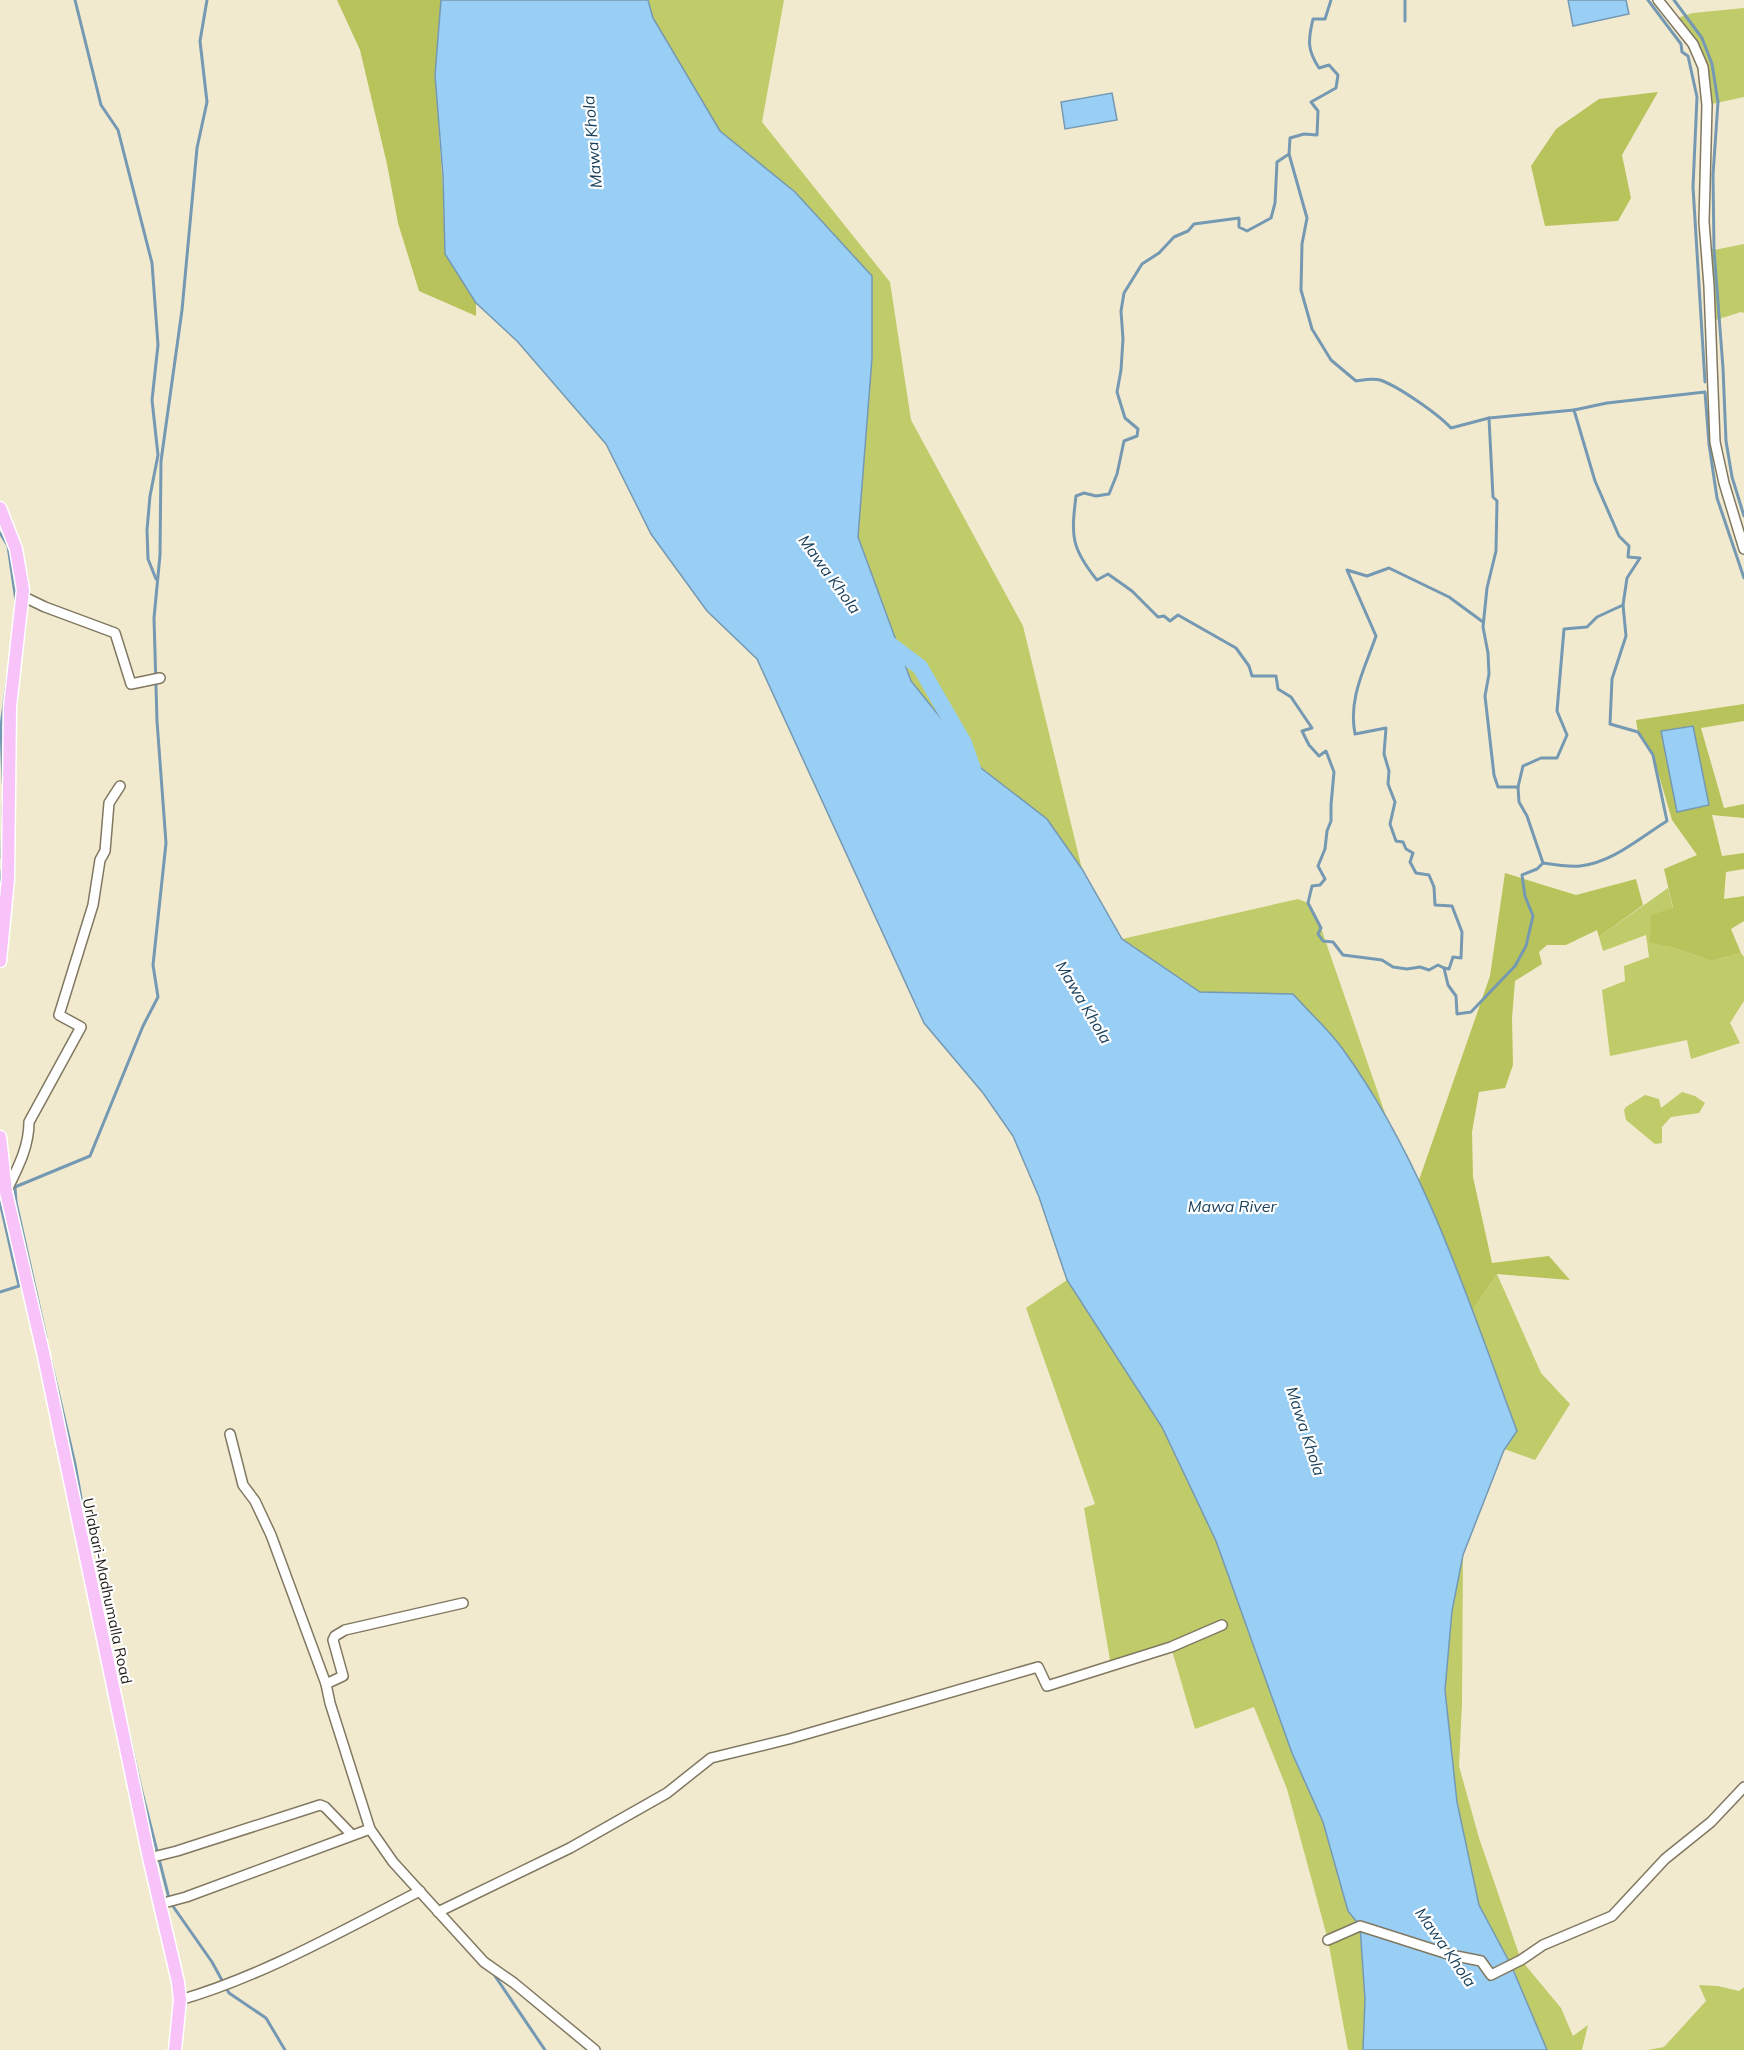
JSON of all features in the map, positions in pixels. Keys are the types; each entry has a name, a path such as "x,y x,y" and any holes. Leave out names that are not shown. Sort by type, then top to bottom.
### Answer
{"main road":[{"path":"0,508 16,549 22,596 10,707 8,879 0,961"},
{"name":"Urlabari-Madhumalla Road","path":"0,1137 3,1193 47,1371 149,1858 173,1955 180,2001 175,2050"}],"street":[{"path":"1658,0 1693,44 1703,67 1707,105 1704,222 1715,442 1724,483 1744,549"},
{"path":"22,596 115,633 131,684 160,678"},
{"path":"3,1193 25,1152 29,1122 81,1027 59,1015 93,905 100,860 105,851 109,803 120,786"},
{"path":"230,1434 243,1485 255,1501 271,1535 326,1684 370,1829 393,1862 484,1962 514,1983 595,2050"},
{"path":"326,1684 343,1676 333,1640 345,1630 463,1602"},
{"path":"438,1912 570,1848 667,1793 711,1758 789,1739 1038,1667 1047,1686 1171,1647 1222,1625"},
{"path":"1328,1940 1360,1926 1450,1955 1481,1961 1491,1975 1521,1960 1543,1945 1612,1916 1665,1859 1712,1822 1744,1787"},
{"path":"149,1858 320,1804 352,1835"},
{"path":"160,1904 186,1897 370,1829"},
{"path":"180,2001 252,1974 420,1891"}],"green space":[{"path":"337,0 441,0 435,75 445,254 476,303 476,316 419,291 398,223 387,164 360,50"},
{"path":"648,0 784,0 762,122 890,282 911,420 1023,626 1082,869 1047,819 981,768 911,681 858,537 872,358 872,276 795,192 720,131 653,18"},
{"path":"1744,8 1744,97 1707,105 1703,67 1674,19 1693,13"},
{"path":"1658,92 1622,155 1631,198 1618,221 1545,226 1531,166 1556,129 1599,99"},
{"path":"1705,242 1714,250 1744,244 1744,313 1709,322"},
{"path":"1744,704 1744,721 1701,728 1724,808 1744,804 1744,818 1712,815 1722,856 1744,853 1744,869 1726,872 1724,899 1744,896 1744,921 1731,929 1741,953 1711,961 1675,948 1650,943 1651,915 1673,908 1664,869 1697,855 1672,820 1653,755 1638,732 1636,720"},
{"path":"1505,873 1576,895 1636,879 1643,905 1599,937 1597,930 1566,945 1547,945 1539,952 1542,964 1515,981 1512,1018 1513,1065 1505,1088 1479,1092 1472,1132 1473,1177 1492,1263 1549,1256 1570,1280 1497,1274 1472,1311 1419,1180 1490,976"},
{"path":"1668,888 1673,909 1651,943 1675,948 1711,961 1741,953 1744,957 1744,1001 1730,1023 1740,1043 1691,1059 1687,1040 1610,1056 1602,990 1625,981 1624,966 1649,957 1646,935 1603,951 1599,937"},
{"path":"1298,899 1308,903 1321,928 1386,1116 1341,1047 1293,994 1200,992 1122,939"},
{"path":"1682,1092 1695,1096 1705,1103 1699,1113 1671,1117 1662,1127 1662,1143 1655,1144 1626,1120 1624,1110 1626,1107 1645,1095 1659,1099 1661,1108"},
{"path":"1497,1274 1541,1373 1570,1404 1535,1460 1504,1449 1517,1431 1472,1311"},
{"path":"1067,1280 1162,1427 1216,1541 1292,1753 1323,1822 1348,1911 1360,1926 1365,1999 1363,2050 1348,2050 1328,1940 1287,1789 1254,1707 1195,1729 1171,1647 1111,1666 1084,1508 1095,1504 1026,1308"},
{"path":"1463,1555 1462,1704 1459,1766 1479,1838 1521,1960 1561,2008 1573,2036 1588,2025 1582,2050 1547,2050 1511,1965 1479,1905 1457,1802 1445,1690 1452,1611"},
{"path":"1699,1985 1718,1986 1739,1991 1744,1987 1744,2050 1648,2050 1664,2047 1706,2001"}],"water":[{"name":"Mawa River","path":"441,0 648,0 653,18 720,131 795,192 872,276 872,358 858,537 911,681 981,768 1047,819 1082,869 1122,939 1200,992 1293,994 1342,1048 1371,1092 1397,1138 1442,1233 1517,1431 1504,1450 1463,1555 1452,1611 1445,1690 1457,1802 1479,1905 1511,1965 1547,2050 1363,2050 1365,1999 1360,1926 1348,1911 1323,1822 1292,1753 1216,1541 1162,1427 1067,1280 1039,1197 1013,1136 983,1093 924,1023 757,659 707,611 651,534 606,444 517,341 476,303 445,254 443,176 435,75"},
{"path":"1568,0 1626,0 1629,14 1573,26"},
{"path":"1112,93 1117,120 1065,129 1061,102"},
{"path":"1693,726 1709,805 1677,812 1661,731"}],"waterway":[{"path":"75,0 101,105 118,130 152,263 158,345 152,400 158,455 150,496 147,530 148,559 156,579"},
{"path":"46,1337 16,1202 15,1187 90,1156 143,1026 158,997 153,965 166,843 157,721 154,618 160,555 161,461 182,310 197,148 207,102 200,41 207,0"},
{"path":"1331,0 1325,19 1313,19 1310,45 1312,56 1319,68 1329,65 1338,75 1336,88 1311,102 1318,111 1317,135 1304,134 1290,138 1289,154 1277,162 1275,203 1271,218 1247,231 1239,227 1239,218 1194,224 1188,231 1174,237 1159,253 1142,264 1124,293 1121,311 1123,339 1121,370 1117,392 1125,418 1138,429 1137,436 1124,441 1117,474 1109,494 1096,496 1084,493 1076,496 1074,522 1078,550 1097,580 1108,574 1132,591 1158,617 1164,616 1170,621 1178,615 1236,648 1249,666 1252,676 1276,676 1278,689 1291,697 1312,728 1302,731 1309,745 1319,756 1326,751 1334,772 1331,821 1327,831 1325,849 1318,866 1325,879 1320,885 1312,886 1308,903 1321,928 1318,934 1323,941 1333,942 1343,955 1382,960 1393,967 1407,969 1420,967 1429,970 1438,965 1444,968 1448,985 1456,996 1457,1014 1471,1012 1515,966 1526,946 1533,916 1525,896 1522,875 1537,869 1543,863 1527,816 1519,802 1518,787 1523,766 1541,758 1557,758 1567,735 1557,711 1564,629 1587,627 1597,617 1623,605 1627,578 1640,558 1628,557 1629,546 1619,536 1595,481 1574,410 1607,403 1705,392 1709,444 1717,498 1744,578"},
{"path":"1405,0 1405,21"},
{"path":"1648,0 1681,44 1682,52 1688,56 1697,97 1693,187 1705,382"},
{"path":"1674,0 1702,38 1712,64 1718,102 1713,175 1714,250 1726,441 1732,477 1744,516"},
{"path":"1289,154 1307,218 1302,244 1301,290 1312,329 1331,360 1356,381 1377,379 1397,388 1428,408 1451,428 1489,418"},
{"path":"1518,787 1498,787 1494,775 1485,696 1489,674 1483,627 1487,588 1496,551 1497,501 1493,497 1489,418 1574,410"},
{"path":"0,533 8,546 16,601"},
{"path":"1444,968 1449,969 1453,957 1461,958 1462,932 1452,906 1435,905 1434,887 1429,875 1416,873 1410,862 1413,853 1406,849 1403,842 1396,841 1390,824 1395,802 1388,784 1389,771 1384,754 1386,728 1355,734 1353,721 1356,696 1376,636 1347,570 1367,576 1389,568 1449,597 1483,622"},
{"path":"1543,863 1562,866 1592,864 1615,855 1667,821 1653,755 1638,732 1610,724 1612,679 1626,636 1623,605"},
{"name":"Mawa Khola","path":"884,640 920,667 964,743 973,769"},
{"path":"3,783 1,726 9,667"},
{"path":"2,858 3,804"},
{"path":"0,889 2,870"},
{"path":"0,1202 19,1286 0,1292"},
{"path":"51,1361 75,1464 89,1543"},
{"path":"111,1649 119,1687"},
{"path":"125,1717 170,1902 212,1962 229,1993 266,2018 285,2050"},
{"path":"493,1973 545,2050"}]}
